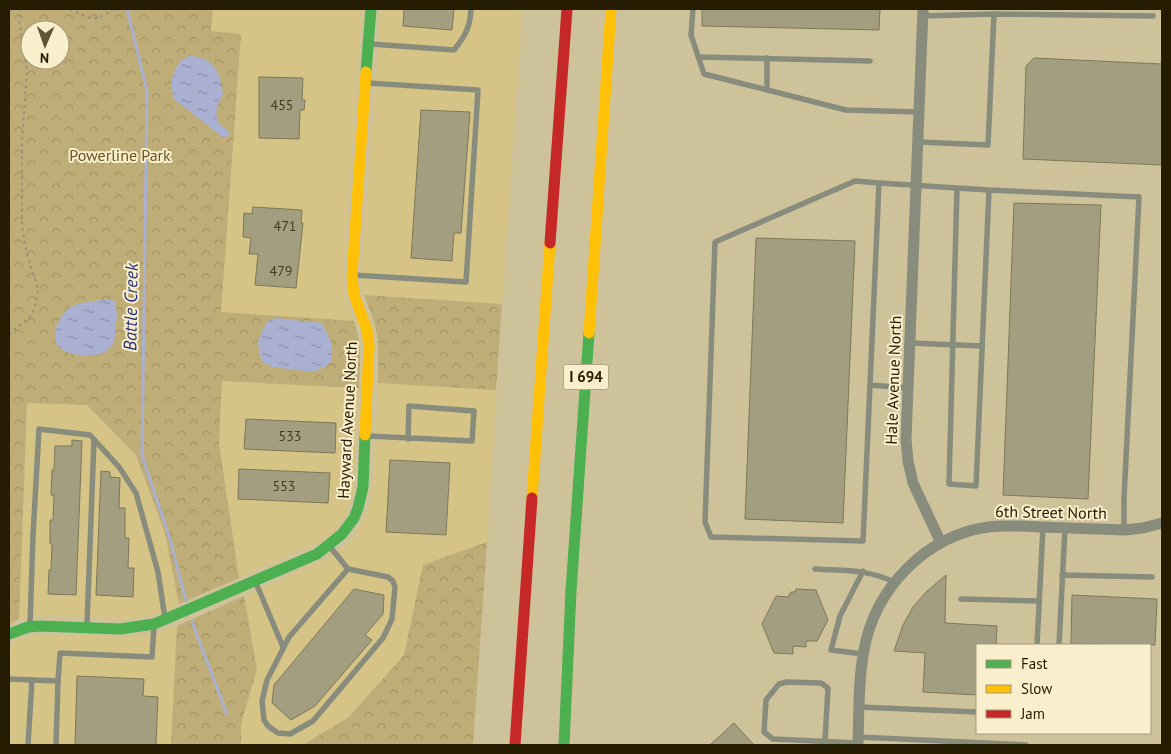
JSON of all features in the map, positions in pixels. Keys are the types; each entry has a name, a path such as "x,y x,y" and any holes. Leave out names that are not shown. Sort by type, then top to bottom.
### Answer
{"main road":[{"name":"Hayward Avenue North","path":"9,634 13,631 30,627 120,629 154,624 309,557 330,546 348,529 359,508 364,481 370,346 366,328 354,295 352,275 371,9"},
{"name":"I 694","path":"515,744 567,9"},
{"name":"I 694","path":"564,745 571,591 611,9"}],"street":[{"name":"Hale Avenue North","path":"923,12 906,439 913,483 920,501 942,543"},
{"name":"6th Street North","path":"942,543 987,527 1124,530 1162,523"},
{"path":"858,742 863,654 870,624 894,582 923,555 942,543"}],"lane":[{"path":"368,44 454,50 463,39 470,24 471,9"},
{"path":"693,9 691,35 704,74 846,110 920,112"},
{"path":"923,12 1153,16"},
{"path":"919,142 988,145 994,14"},
{"path":"698,56 870,61"},
{"path":"767,90 768,58"},
{"path":"352,275 466,282 478,90 366,83"},
{"path":"879,182 862,541 711,537 705,522 715,242 855,181 879,182 917,186 1139,198 1124,530"},
{"path":"957,188 949,484 976,486 989,190"},
{"path":"910,343 982,346"},
{"path":"870,385 908,388"},
{"path":"366,436 408,439 472,441 474,411 409,406 408,439"},
{"path":"30,627 39,428 90,435 119,467 136,493 158,572 166,620"},
{"path":"87,627 94,440"},
{"path":"1037,644 1043,527"},
{"path":"1058,644 1064,528"},
{"path":"330,546 348,569 388,577 393,581 396,587 392,619 383,638 313,721 290,734 283,734 268,726 264,720 262,701 267,680 289,637 348,569"},
{"path":"815,569 863,571 894,582"},
{"path":"863,571 840,616 831,650 863,654"},
{"path":"1062,575 1152,577"},
{"path":"255,581 283,647"},
{"path":"961,598 1040,601"},
{"path":"56,745 60,653 152,657 154,624"},
{"path":"9,679 58,681"},
{"path":"28,745 32,680"},
{"path":"826,741 828,688 821,683 787,682 779,684 766,700 764,732 773,739 834,743 896,742 1026,745"},
{"path":"859,707 976,712"}],"path":[{"path":"10,332 34,313 38,295 22,228 22,143 27,71 19,18 21,9"},
{"path":"70,9 94,19 102,18 112,9"}],"shaded area":[{"path":"213,9 362,9 343,275 345,296 354,321 221,313 241,34 211,31"},
{"path":"381,9 522,9 502,304 364,295 361,284 362,266"},
{"path":"222,381 359,388 353,492 344,518 334,531 322,541 239,578 219,443"},
{"path":"378,383 496,390 487,542 423,565 404,655 349,717 303,745 241,745 241,724 257,669 244,596 330,557 345,546 358,531 372,495"},
{"path":"27,403 87,405 136,456 166,533 179,604 153,615 129,619 42,616 17,620 19,619"},
{"path":"177,626 171,745 9,745 9,645 20,639 37,635 131,637 156,633"}],"green space":[{"name":"Powerline Park","path":"9,9 213,9 211,31 241,34 221,312 354,321 359,346 359,388 222,381 219,443 239,578 179,604 165,533 136,455 87,405 27,403 19,619 9,624"},
{"path":"364,295 502,304 496,390 378,383 378,339"},
{"path":"487,542 473,745 303,745 349,717 404,655 423,565"},
{"path":"244,596 257,669 241,724 241,745 171,745 177,626"}],"water":[{"path":"189,56 205,59 215,67 218,73 223,95 216,112 219,123 229,132 228,136 224,138 174,99 171,86 173,74 180,61"},
{"path":"107,299 115,301 117,314 114,343 103,354 76,354 65,352 61,349 55,339 55,332 63,314 72,306"},
{"path":"275,318 322,323 332,344 331,361 327,366 313,372 273,367 264,363 260,357 258,343 267,322"}],"building":[{"path":"404,9 454,9 452,30 403,26"},
{"path":"702,9 880,9 879,30 702,26"},
{"path":"1034,58 1162,64 1162,165 1023,159 1026,66"},
{"path":"259,77 303,78 302,100 305,100 304,110 300,110 299,139 259,138"},
{"path":"421,110 470,112 461,233 454,233 452,261 411,258"},
{"path":"1014,203 1101,205 1088,499 1003,495"},
{"path":"253,207 302,210 301,223 303,223 296,288 255,285 258,254 249,254 251,238 243,237 244,213 252,214"},
{"path":"756,238 855,241 843,523 745,519"},
{"path":"246,419 336,423 335,453 244,449"},
{"path":"72,440 82,441 76,595 48,594 52,544 50,544 50,520 53,520 54,495 51,495 52,470 54,470 55,446 72,446"},
{"path":"390,460 450,463 446,535 386,532"},
{"path":"239,469 330,473 328,503 238,499"},
{"path":"101,471 110,472 110,477 120,478 119,508 125,508 125,538 129,538 128,568 134,568 133,597 96,595"},
{"path":"946,575 945,623 997,626 996,644 976,644 976,695 923,692 925,653 894,651 903,625 913,607 926,592"},
{"path":"354,589 384,595 383,614 365,635 372,640 315,706 291,720 272,703 274,685"},
{"path":"796,589 816,590 828,620 817,641 806,641 806,647 793,646 793,654 774,653 762,624 776,596 788,597"},
{"path":"1072,595 1157,599 1155,645 1071,644"},
{"path":"77,676 144,679 143,696 158,697 156,745 75,745"},
{"path":"734,723 754,745 710,745"}],"waterway":[{"name":"Battle Creek","path":"127,9 147,91 142,456 170,539 186,601"},
{"name":"Battle Creek","path":"192,622 227,714"}],"traffic: fast":[{"path":"366,72 371,9"},
{"path":"564,745 571,591 589,333"},
{"path":"9,634 28,627 40,626 120,629 154,624 317,554 342,534 354,518 363,487 365,435"}],"traffic: slow":[{"path":"589,333 611,9"},
{"path":"365,435 369,346 367,330 354,295 352,275 366,72"},
{"path":"532,498 550,243"}],"traffic: jam":[{"path":"550,243 567,9"},
{"path":"515,745 532,498"}]}
